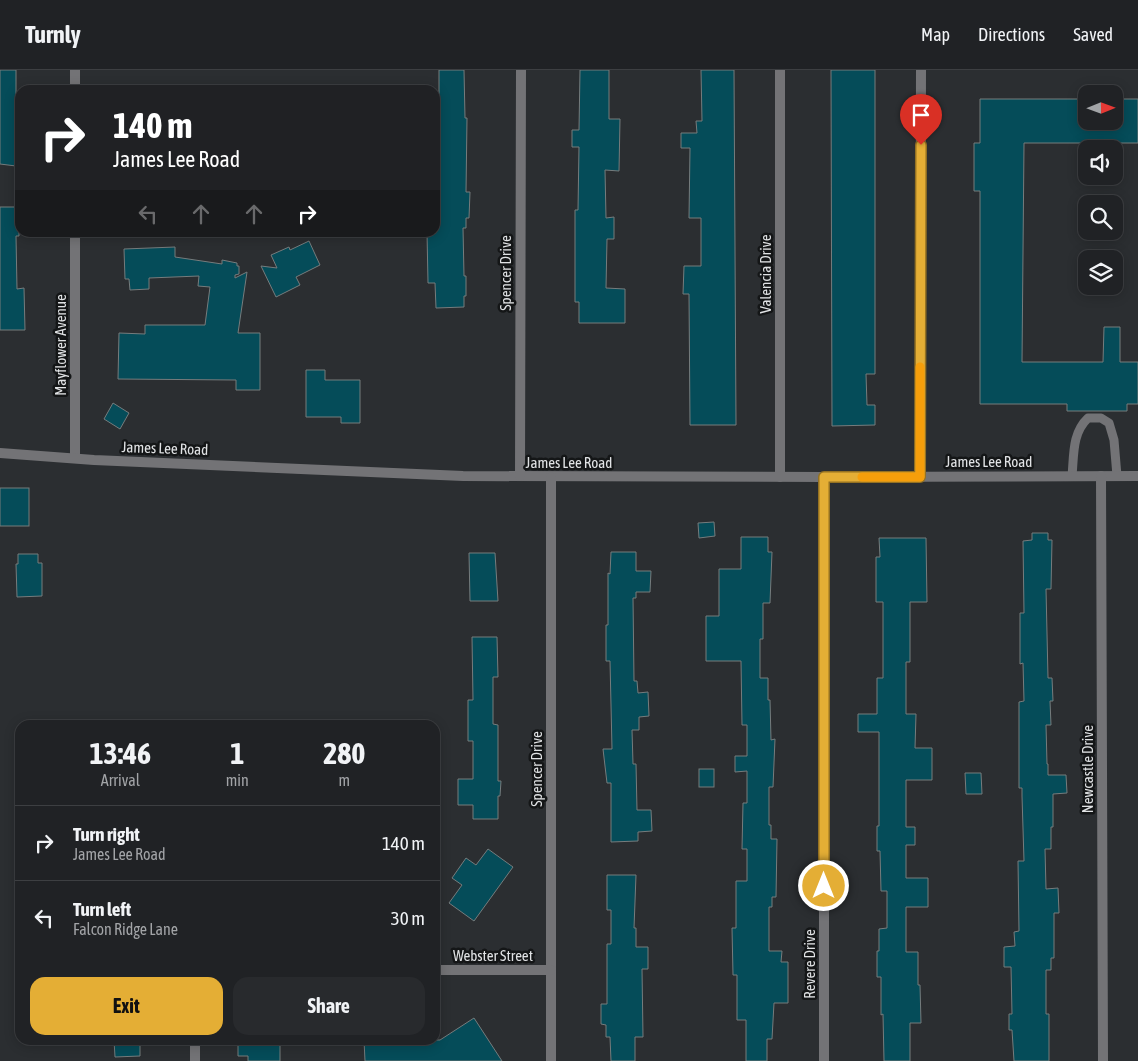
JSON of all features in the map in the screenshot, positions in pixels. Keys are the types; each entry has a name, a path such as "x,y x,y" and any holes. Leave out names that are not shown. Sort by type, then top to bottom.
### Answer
{"street":[{"path":"75,70 75,85"},
{"name":"Spencer Drive","path":"520,476 521,70"},
{"name":"Valencia Drive","path":"780,70 780,477"},
{"path":"920,477 921,70"},
{"name":"Mayflower Avenue","path":"75,237 75,458"},
{"name":"James Lee Road","path":"0,453 453,475 551,477 1138,476"},
{"name":"Newcastle Drive","path":"1101,476 1103,1061"},
{"name":"Spencer Drive","path":"551,477 551,1061"},
{"name":"Revere Drive","path":"824,477 824,1061"},
{"name":"Webster Street","path":"440,970 551,970"},
{"path":"195,1045 195,1061"}],"lane":[{"path":"1072,476 1076,440 1080,426 1088,418 1101,418 1109,423 1114,440 1118,476"}],"building":[{"path":"0,70 16,70 15,166 0,164"},
{"path":"439,70 464,70 465,118 467,118 466,192 470,192 469,218 466,218 466,228 463,228 464,276 466,276 464,307 436,308 435,283 428,283 427,237 440,237"},
{"path":"580,70 609,70 609,119 620,119 619,171 605,170 606,218 614,217 614,239 607,239 606,288 625,289 625,323 579,323 579,302 575,302 575,210 578,210 579,147 572,147 572,130 579,130"},
{"path":"701,70 734,70 736,425 690,425 689,294 683,294 684,266 701,266 701,218 689,218 690,148 681,148 681,133 697,133 696,121 702,121"},
{"path":"831,70 875,70 875,374 866,374 867,405 875,405 875,425 832,426"},
{"path":"980,99 1078,99 1078,130 1123,130 1123,99 1138,99 1138,143 1123,143 1123,140 1078,140 1078,143 1024,143 1022,362 1103,362 1104,327 1120,327 1120,362 1138,362 1138,404 1127,404 1127,411 1067,411 1067,404 980,404 980,191 974,191 974,143 980,143"},
{"path":"0,207 15,207 17,289 24,288 25,330 0,330"},
{"path":"309,241 320,265 296,277 300,285 276,297 261,266 277,268 271,255 289,247 290,250"},
{"path":"175,247 175,257 222,264 222,260 237,263 239,274 235,275 235,278 247,272 238,333 260,333 260,390 236,390 236,380 118,379 119,333 145,334 145,325 205,325 210,287 198,286 199,276 149,278 149,289 130,290 129,279 125,279 124,249"},
{"path":"306,370 325,370 325,380 360,380 360,423 341,423 341,417 306,417"},
{"path":"113,403 129,413 120,429 104,419"},
{"path":"0,488 29,488 29,526 0,526"},
{"path":"714,522 715,536 699,538 698,523"},
{"path":"1032,533 1048,533 1048,540 1052,540 1051,589 1046,589 1048,678 1052,678 1053,701 1050,701 1051,725 1046,725 1047,764 1048,775 1066,775 1067,793 1053,794 1051,849 1045,849 1046,889 1058,888 1059,913 1054,913 1054,958 1051,958 1051,970 1046,970 1046,1014 1049,1014 1049,1061 1014,1061 1012,1030 1009,1030 1009,1014 1012,1014 1011,967 1004,967 1004,947 1015,946 1014,932 1019,931 1018,861 1024,861 1022,788 1019,788 1019,702 1024,701 1023,663 1020,664 1020,613 1024,613 1023,541 1032,540"},
{"path":"741,537 768,537 768,552 772,552 770,603 763,603 763,639 760,639 760,678 768,678 771,740 775,739 773,787 769,787 769,825 771,825 771,839 777,839 776,897 772,897 772,907 769,907 769,951 782,951 781,962 788,962 788,1003 774,1003 772,1039 767,1039 767,1061 746,1061 746,1020 737,1020 737,975 733,975 732,928 736,928 736,881 747,881 747,849 742,849 743,803 747,803 747,771 735,772 735,756 747,756 747,725 742,725 741,661 706,661 706,616 719,616 719,569 741,569"},
{"path":"879,538 926,538 927,602 910,602 910,662 906,662 906,714 916,714 915,748 932,748 932,780 906,780 906,827 915,827 915,845 906,845 906,878 928,878 928,907 906,907 906,952 918,952 921,1023 910,1023 910,1061 884,1061 881,977 877,977 879,929 887,928 887,891 881,891 880,851 877,851 877,826 879,826 879,732 858,732 858,714 877,714 877,678 883,678 883,602 876,602 876,557 880,557"},
{"path":"611,552 636,552 636,571 651,571 650,592 636,592 636,598 633,598 634,681 637,681 638,693 648,692 649,716 639,717 639,730 632,730 633,764 636,764 637,810 651,810 652,831 638,832 638,841 611,842 611,783 607,783 603,749 612,749 610,661 606,661 608,573 610,574"},
{"path":"469,553 495,553 498,601 470,601"},
{"path":"18,554 38,554 38,563 42,563 42,596 17,597 16,564 18,564"},
{"path":"472,637 497,637 498,677 493,677 493,724 498,725 498,781 501,781 500,796 498,796 498,819 473,819 473,805 458,805 458,779 473,779 473,741 468,741 468,700 473,700"},
{"path":"699,769 714,769 714,787 699,787"},
{"path":"965,773 981,773 982,794 966,794"},
{"path":"488,849 513,867 474,921 449,903 462,885 452,878 466,858 476,865"},
{"path":"607,875 636,875 634,928 636,928 636,947 648,947 648,969 642,969 643,1037 635,1037 635,1061 611,1061 610,1037 606,1037 606,1025 601,1024 601,1004 607,1004 607,944 611,944 611,910 607,910"},
{"path":"474,1018 502,1061 365,1061 364,1045 440,1045 440,1040"},
{"path":"114,1045 140,1045 140,1056 115,1057"},
{"path":"238,1045 280,1045 280,1061 248,1061 248,1056 238,1056"}],"slow traffic":[{"path":"862,477 920,477 920,367"}],"route":[{"path":"824,886 824,477 920,477 921,145"}]}
